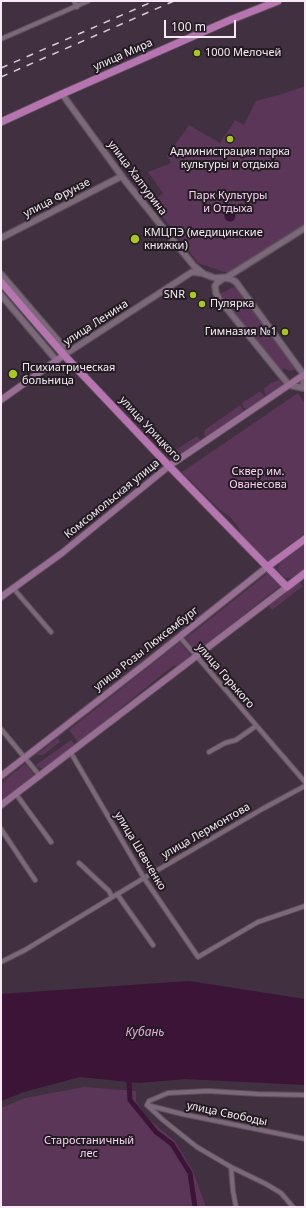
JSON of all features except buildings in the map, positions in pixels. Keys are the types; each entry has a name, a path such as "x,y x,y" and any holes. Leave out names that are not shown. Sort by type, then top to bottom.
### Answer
{"main road":[{"name":"улица Мира","path":"1,122 230,20 278,1"},
{"name":"улица Урицкого","path":"1,282 169,466 287,587"},
{"name":"улица Ленина","path":"1,400 66,354"},
{"name":"Комсомольская улица","path":"1,597 62,553 169,466 304,374"},
{"name":"улица Розы Люксембург","path":"1,776 180,637 267,567 305,539"},
{"path":"1,805 195,656 304,576"}],"street":[{"path":"74,1 77,7"},
{"path":"1,39 88,1"},
{"name":"улица Халтурина","path":"62,94 122,176 194,266 204,274"},
{"name":"улица Фрунзе","path":"1,238 122,176"},
{"path":"204,274 215,278 224,278 231,279 236,282 304,374 303,388 289,385 219,299 216,293 216,286 217,283 224,278 305,228"},
{"name":"улица Ленина","path":"66,354 192,272 204,274"},
{"name":"улица Урицкого","path":"1,274 66,354"},
{"path":"1,295 57,361"},
{"path":"13,588 51,632"},
{"name":"улица Горького","path":"180,637 305,782"},
{"path":"209,752 226,743 236,740 256,726"},
{"path":"1,729 40,776"},
{"name":"улица Шевченко","path":"70,752 144,878 198,957 258,922 305,906"},
{"name":"улица Лермонтова","path":"1,962 25,950 144,878 269,805 305,786"},
{"path":"16,794 50,842"},
{"path":"1,829 35,880"},
{"path":"79,863 109,891 112,897"},
{"path":"117,894 153,945"},
{"path":"293,1207 281,1193 266,1184 231,1168 197,1147 147,1105 149,1101 168,1093 208,1090 258,1094 305,1095"},
{"name":"улица Свободы","path":"147,1105 182,1114 305,1139"},
{"path":"231,1168 232,1192 236,1207"}],"green space":[{"name":"Парк Культуры и Отдыха","path":"305,86 305,225 249,261 242,263 234,271 224,272 198,263 151,202 163,193 148,172 171,163 167,156 189,125 220,143 235,120 244,125 256,101"},
{"path":"236,286 297,369 290,371 284,368 281,371 220,294"},
{"path":"279,380 284,386 270,395 265,394 264,388"},
{"path":"259,392 264,396 263,400 248,409 244,408 242,403"},
{"name":"Сквер им. Ованесова","path":"298,393 305,404 305,533 268,561 242,535 237,525 229,516 219,509 182,472"},
{"path":"240,405 245,413 209,437 204,435 205,430"},
{"path":"197,436 202,442 176,459 171,453"},
{"path":"305,544 305,568 291,578 286,578 278,570 279,564"},
{"path":"268,573 280,586 196,652 186,638"},
{"path":"299,582 303,586 272,610 268,605"},
{"path":"180,642 191,656 178,666 174,665 107,719 106,722 79,744 69,730"},
{"path":"58,738 60,742 43,755 36,755"},
{"path":"71,740 76,746 45,770 36,765"},
{"path":"25,764 36,776 1,802 1,783"},
{"name":"Старостаничный лес","path":"84,1087 136,1091 136,1102 147,1118 175,1141 192,1169 205,1207 1,1207 1,1108 25,1098"}],"water":[{"path":"228,211 232,211 234,212 234,220 228,221 225,218 225,214"},
{"name":"Кубань","path":"189,981 305,999 305,1085 185,1079 139,1083 80,1077 24,1092 1,1101 1,994"}],"waterway":[{"path":"129,1082 130,1100 156,1132 172,1144 190,1173 195,1207"}],"railway":[{"path":"1,68 154,1"},
{"path":"1,77 174,1"}],"place":[{"name":"1000 Мелочей","path":"197,53"},
{"name":"Администрация парка культуры и отдыха","path":"230,139"},
{"name":"КМЦПЭ (медицинские книжки)","path":"135,239"},
{"name":"SNR","path":"193,295"},
{"name":"Пулярка","path":"202,304"},
{"name":"Гимназия №1","path":"285,332"},
{"name":"Психиатрическая больница","path":"13,374"}]}
